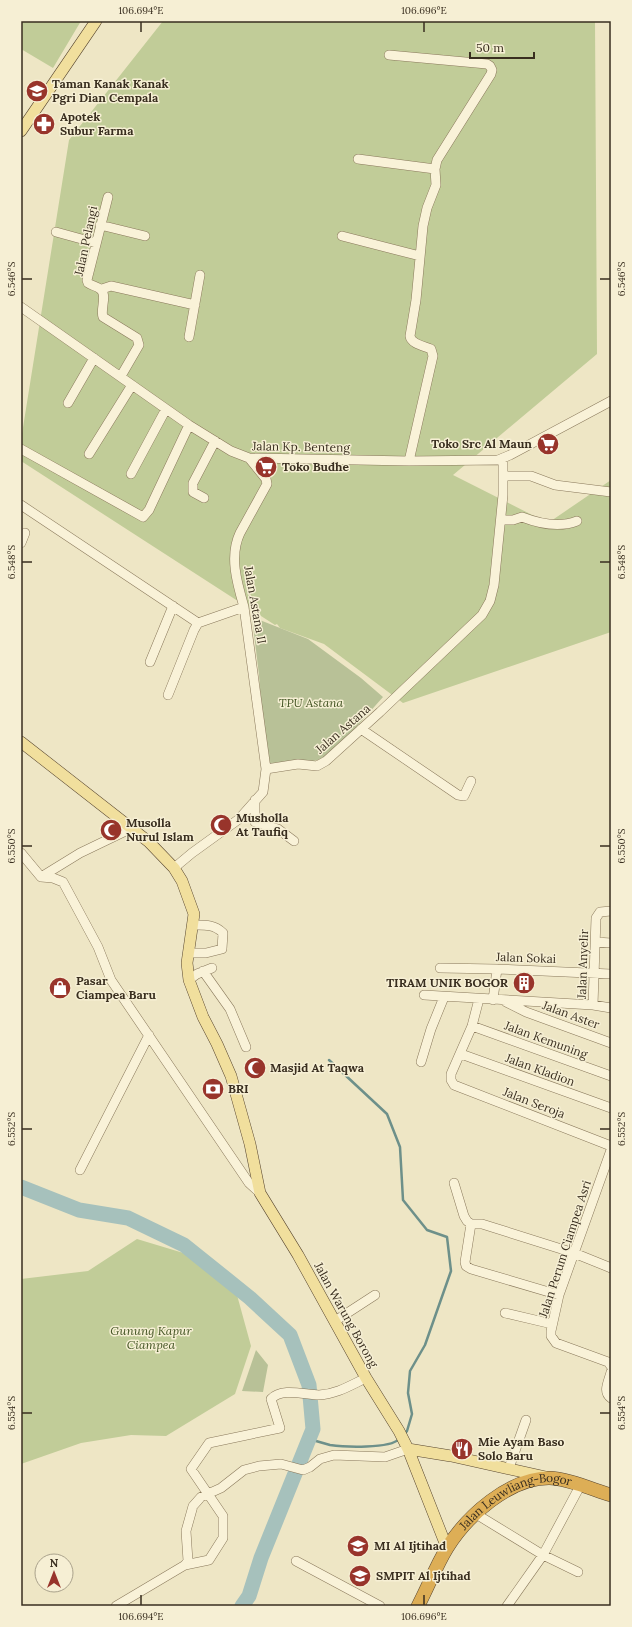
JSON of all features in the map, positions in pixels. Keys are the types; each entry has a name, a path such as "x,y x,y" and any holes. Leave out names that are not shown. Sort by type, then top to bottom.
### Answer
{"highway":[{"name":"Jalan Leuwliang-Bogor","path":"418,1606 447,1548 476,1514 494,1498 513,1486 530,1480 550,1478 611,1495"}],"main road":[{"path":"21,131 96,21"},
{"name":"Jalan Warung Borong","path":"21,742 132,828 162,854 174,868 182,881 194,914 187,963 189,980 203,1017 218,1044 231,1076 250,1144 260,1193 298,1255 366,1378 399,1431 447,1548"},
{"path":"408,1450 451,1456 550,1478"}],"street":[{"path":"389,55 487,64 492,70 491,74 437,160 435,169 436,185 424,216 411,340 431,349 433,356 409,461"},
{"path":"358,159 435,169"},
{"name":"Jalan Pelangi","path":"102,289 91,285 87,280 108,197"},
{"path":"100,225 145,236"},
{"path":"56,232 96,243"},
{"path":"342,236 420,256"},
{"path":"189,337 200,275"},
{"path":"121,376 139,345 139,341 137,338 102,317 104,296 102,289 111,286 195,304"},
{"name":"Jalan Kp. Benteng","path":"21,307 189,425 231,451 249,458 492,461 504,459 611,401"},
{"path":"68,403 94,358"},
{"path":"89,454 132,385"},
{"path":"131,474 166,409"},
{"path":"21,449 143,517 149,510 189,425"},
{"path":"204,498 193,492 193,483 215,441"},
{"name":"Jalan Astana II","path":"249,458 266,479 267,484 236,541 235,552 237,584 244,607 266,769"},
{"name":"Jalan Astana","path":"266,769 298,764 317,766 326,761 482,615 490,601 494,585 504,476 504,459"},
{"path":"504,476 531,476 555,485 611,492"},
{"path":"21,505 198,624"},
{"path":"500,520 513,520 522,517 531,522 552,525 569,524 577,521"},
{"path":"21,543 25,533"},
{"path":"150,662 173,606"},
{"path":"168,695 194,630 198,624 244,607"},
{"path":"361,729 458,795 464,796 471,781"},
{"path":"174,868 192,853 240,819 263,792 266,769"},
{"path":"256,800 255,822 278,829 294,841"},
{"path":"41,877 80,853 132,828"},
{"path":"21,853 41,877 53,878 63,882 98,947 111,980 249,1183 260,1193"},
{"name":"Jalan Anyelir","path":"593,1005 597,914 600,912 611,911"},
{"path":"188,953 206,953 222,949 223,933 221,931 208,925 192,925"},
{"path":"596,942 611,943"},
{"name":"Jalan Sokai","path":"440,968 611,974"},
{"path":"189,980 207,969 230,1009 246,1047"},
{"path":"497,969 497,1000"},
{"path":"424,995 593,1005 611,1008"},
{"path":"420,1062 444,997"},
{"path":"461,1054 472,1026 479,999"},
{"name":"Jalan Aster","path":"497,1000 611,1043"},
{"name":"Jalan Kemuning","path":"472,1026 611,1076"},
{"path":"80,1170 149,1036"},
{"name":"Jalan Seroja","path":"461,1054 451,1074 451,1080 454,1085 611,1146"},
{"name":"Jalan Kladion","path":"461,1054 611,1108"},
{"name":"Jalan Perum Ciampea Asri","path":"611,1150 559,1295 552,1324 551,1336 556,1343 608,1362 611,1366"},
{"path":"454,1183 464,1216 471,1224 482,1224 574,1253 611,1268"},
{"path":"471,1224 465,1262 466,1266 471,1269 559,1295"},
{"path":"335,1321 375,1295"},
{"path":"505,1312 552,1324"},
{"path":"611,1372 606,1390 608,1396 611,1398"},
{"path":"116,1606 185,1565 209,1560 223,1538 223,1516 191,1469 209,1443 280,1428 271,1399 278,1394 320,1395 337,1392 366,1378"},
{"path":"509,1468 526,1420"},
{"path":"185,1565 188,1561 186,1531 190,1512 196,1500 221,1488 239,1473 250,1467 281,1464 303,1470 310,1467 320,1458 334,1455 385,1457 408,1450"},
{"path":"507,1606 544,1554 580,1486"},
{"path":"476,1514 578,1572"},
{"path":"296,1561 380,1606"}],"green space":[{"path":"21,21 81,21 53,68 21,49"},
{"path":"163,21 595,21 597,354 453,475 548,523 611,480 611,632 403,703 324,644 280,628 277,624 275,625 21,461 21,440 69,140"},
{"name":"TPU Astana","path":"252,617 308,639 361,678 383,697 343,742 323,759 307,762 269,763 263,731 259,675"},
{"name":"Gunung Kapur Ciampea","path":"137,1239 200,1258 237,1295 251,1346 235,1394 166,1436 131,1435 81,1443 21,1464 21,1279 88,1271"},
{"path":"256,1350 268,1365 263,1392 242,1391"}],"waterway":[{"path":"329,1060 387,1114 400,1147 403,1200 427,1230 447,1237 451,1271 425,1345 410,1371 408,1393 412,1414 407,1431 404,1434"},
{"path":"21,1187 79,1210 128,1218 184,1245 250,1298 290,1335 309,1385 313,1429 261,1558 249,1596 242,1606"},
{"path":"309,1439 330,1445 356,1447 377,1446 394,1442 399,1439"}],"place":[{"name":"Taman Kanak Kanak Pgri Dian Cempala","path":"37,91"},
{"name":"Apotek Subur Farma","path":"44,124"},
{"name":"Toko Src Al Maun","path":"548,444"},
{"name":"Toko Budhe","path":"266,467"},
{"name":"Musholla At Taufiq","path":"221,825"},
{"name":"Musolla Nurul Islam","path":"111,830"},
{"name":"TIRAM UNIK BOGOR","path":"524,983"},
{"name":"Pasar Ciampea Baru","path":"60,988"},
{"name":"Masjid At Taqwa","path":"255,1068"},
{"name":"BRI","path":"213,1089"},
{"name":"Mie Ayam Baso Solo Baru","path":"462,1449"},
{"name":"MI Al Ijtihad","path":"358,1546"},
{"name":"SMPIT Al Ijtihad","path":"360,1576"}]}
